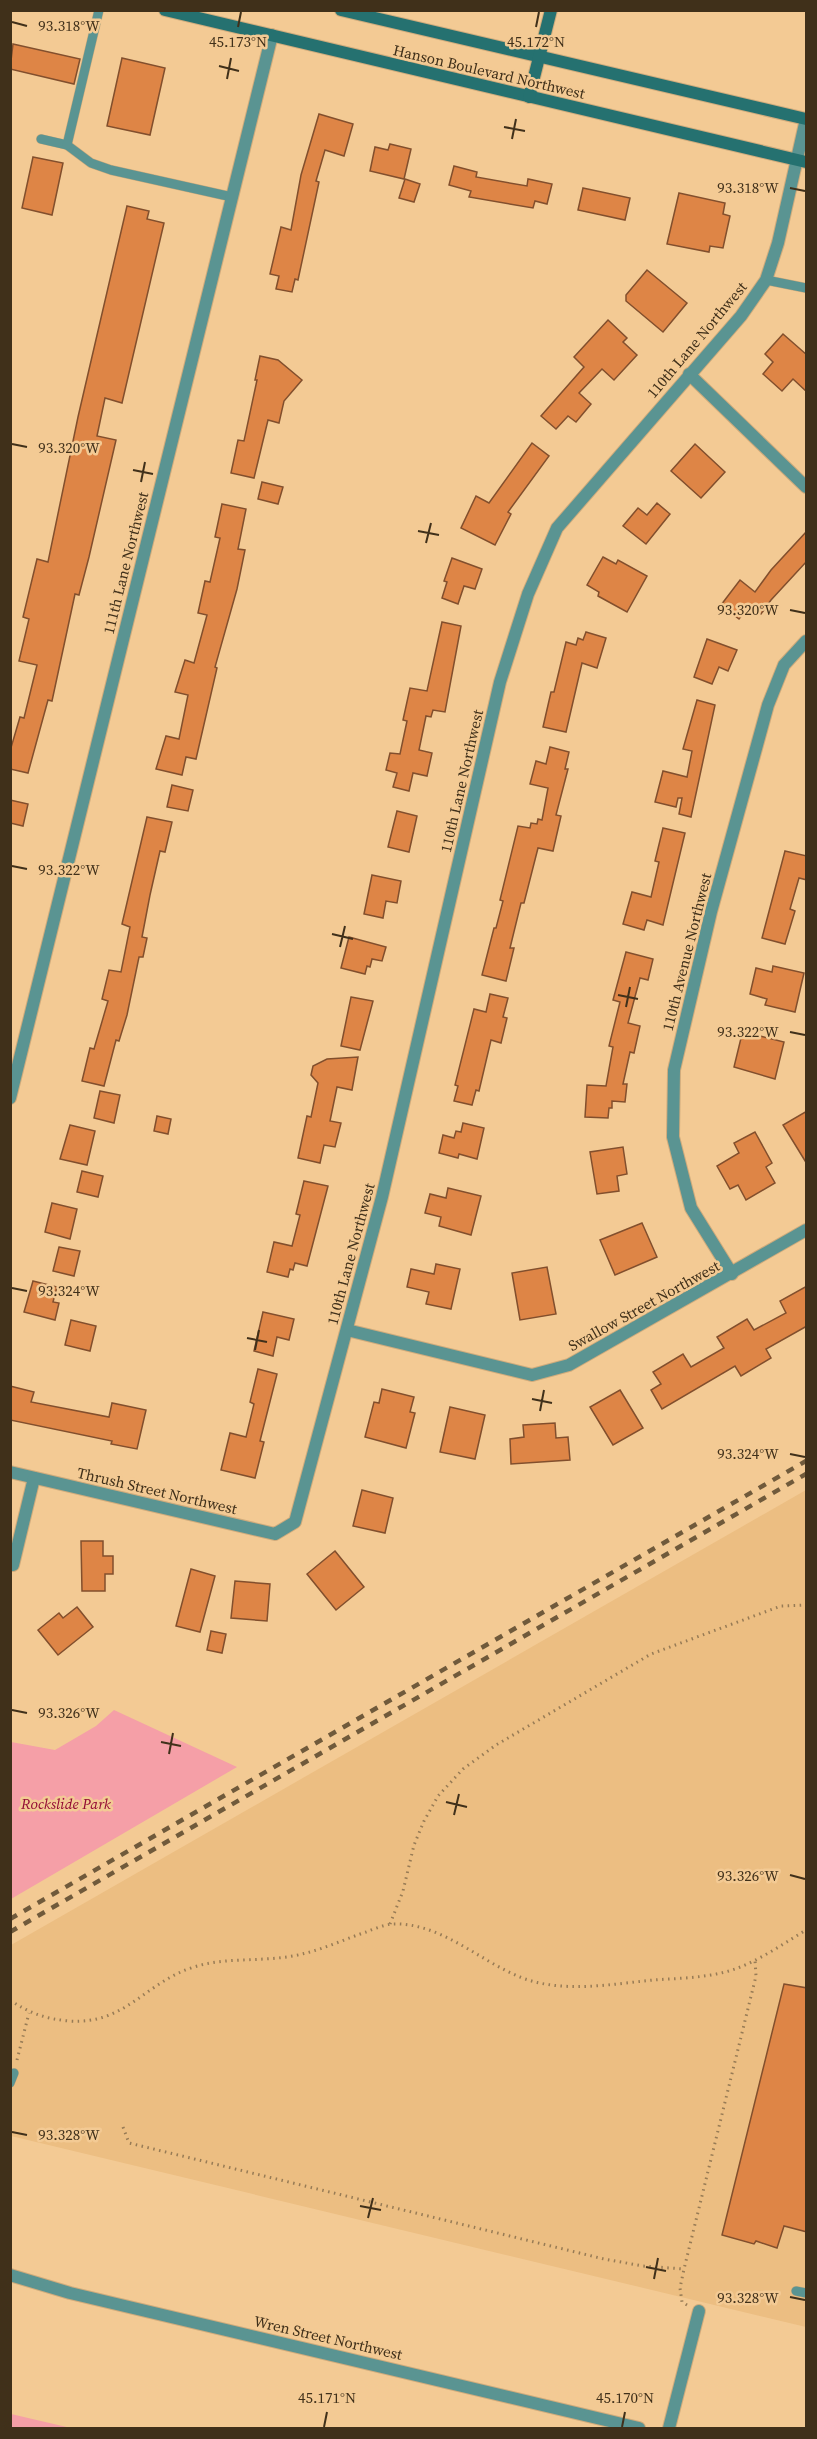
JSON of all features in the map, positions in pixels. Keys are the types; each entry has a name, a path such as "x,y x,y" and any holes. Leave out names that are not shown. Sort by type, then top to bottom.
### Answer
{"main road":[{"name":"Hanson Boulevard Northwest","path":"165,10 802,161"},
{"name":"Hanson Boulevard Northwest","path":"341,10 807,119"},
{"path":"529,97 551,10"}],"street":[{"name":"111th Lane Northwest","path":"10,1098 272,35"},
{"name":"110th Lane Northwest","path":"295,1522 382,1197 500,682 528,594 557,528 741,316 766,280 802,161 807,119"},
{"path":"689,374 807,487"},
{"name":"110th Avenue Northwest","path":"732,1274 691,1208 673,1137 674,1070 711,912 768,705 784,665 807,641"},
{"name":"Swallow Street Northwest","path":"347,1330 532,1375 569,1365 807,1230"},
{"name":"Thrush Street Northwest","path":"10,1472 275,1534 295,1522"},
{"path":"13,1565 34,1478"},
{"name":"Wren Street Northwest","path":"10,2275 70,2293 639,2428"},
{"path":"669,2428 699,2311"}],"lane":[{"path":"67,145 99,10"},
{"path":"41,139 67,145 91,163 111,170 232,197"},
{"path":"766,280 807,288"},
{"path":"10,2083 14,2073"},
{"path":"796,2291 807,2293"}],"path":[{"path":"390,1924 403,1891 414,1845 423,1821 438,1796 463,1768 496,1745 651,1654 760,1612 781,1606 807,1605"},
{"path":"10,2000 29,2013 57,2020 97,2020 111,2016 130,2005 172,1975 194,1967 220,1962 275,1960 303,1954 390,1924 428,1929 520,1977 543,1984 569,1986 710,1976 735,1969 807,1930"},
{"path":"699,2311 682,2302 680,2288 756,1976 755,1959"},
{"path":"14,2073 29,2013"},
{"path":"123,2127 129,2143 604,2259 644,2266 684,2269"}],"shaded area":[{"path":"806,1490 806,2327 11,2136 11,1945"}],"green space":[{"name":"Rockslide Park","path":"114,1710 237,1767 11,1899 11,1742 55,1750 96,1726"},
{"path":"11,2414 71,2428 11,2428"}],"building":[{"path":"13,44 80,59 74,84 10,69"},
{"path":"122,58 165,68 150,135 107,126"},
{"path":"319,114 353,124 344,156 325,150 316,181 319,182 298,280 295,279 292,292 276,289 279,276 270,274 281,227 291,230 301,175"},
{"path":"390,144 411,149 404,179 370,171 375,147 388,150"},
{"path":"33,157 63,163 52,215 22,208"},
{"path":"454,166 477,172 476,177 527,186 528,179 552,184 547,204 535,201 533,208 469,197 471,191 449,185"},
{"path":"405,179 420,184 414,202 399,198"},
{"path":"583,188 630,198 625,220 578,210"},
{"path":"679,193 725,203 723,214 730,216 723,248 710,246 709,252 667,244"},
{"path":"127,206 149,211 147,219 164,223 122,403 105,398 97,436 116,440 79,595 75,594 52,701 48,700 28,773 10,769 10,751 20,717 24,718 37,665 19,661 29,619 23,617 37,559 48,562 78,417"},
{"path":"647,270 687,303 663,332 626,301 626,295"},
{"path":"608,320 627,338 623,342 637,355 614,380 602,369 579,393 591,404 576,422 568,416 556,429 541,416 584,367 574,357"},
{"path":"783,334 807,355 807,392 793,379 782,391 763,374 773,362 765,354"},
{"path":"260,356 278,360 302,380 284,401 279,423 268,420 254,478 231,473 238,440 244,441"},
{"path":"532,443 549,456 508,512 511,514 495,545 461,528 476,496 489,503"},
{"path":"695,444 725,472 701,498 671,471"},
{"path":"262,482 283,487 278,504 258,499"},
{"path":"657,503 670,514 646,544 623,526 638,508 647,515"},
{"path":"222,504 246,509 238,549 245,550 237,589 215,667 217,668 196,759 186,757 182,775 156,769 166,736 179,739 188,695 175,692 185,660 194,663 207,615 198,613 205,581 210,582 220,538 215,537"},
{"path":"807,531 807,561 761,614 754,608 749,614 745,611 739,619 721,605 740,580 755,592 771,570"},
{"path":"603,557 616,564 618,560 647,576 627,612 598,596 599,592 587,585"},
{"path":"452,558 482,569 475,589 464,586 458,604 442,598 447,582 444,581"},
{"path":"442,622 461,626 445,712 433,710 431,717 426,716 419,750 432,753 427,776 413,773 409,791 393,787 397,773 386,770 390,753 400,754 407,721 403,720 410,688 427,691"},
{"path":"586,632 606,638 597,668 582,663 566,732 543,727 566,642 576,645 578,638 583,640"},
{"path":"707,639 737,650 728,671 719,667 712,684 694,677"},
{"path":"697,700 715,705 691,817 679,814 682,798 678,798 676,807 655,802 663,771 687,777 692,751 683,749"},
{"path":"550,747 569,752 565,769 568,769 556,815 561,816 553,851 538,848 510,948 514,948 506,981 482,975 503,901 500,900 518,826 530,828 531,823 537,824 538,819 542,820 548,788 530,784 536,761 546,764"},
{"path":"172,785 193,790 188,811 167,807"},
{"path":"10,800 28,804 23,826 10,823"},
{"path":"397,811 417,816 409,852 388,847"},
{"path":"147,817 172,822 165,852 160,851 150,895 142,937 147,938 143,957 139,957 127,1015 119,1041 116,1040 104,1086 82,1081 90,1048 94,1049 108,1001 102,999 109,970 121,972 130,927 122,924"},
{"path":"663,828 685,833 663,925 647,920 644,930 623,924 632,892 651,897 659,862 655,861"},
{"path":"785,851 807,856 807,880 799,878 790,909 795,911 785,944 762,938"},
{"path":"372,875 401,881 397,903 386,901 383,918 364,914"},
{"path":"349,937 386,947 382,961 372,959 365,974 341,968"},
{"path":"626,952 653,959 648,980 640,978 628,1023 640,1026 634,1053 630,1052 623,1084 627,1084 625,1102 612,1101 608,1118 585,1117 587,1085 606,1086 613,1047 609,1046 620,1002 613,1000"},
{"path":"773,966 804,973 795,1012 765,1005 767,999 750,994 756,968 772,972"},
{"path":"490,994 508,998 503,1017 507,1018 501,1043 491,1040 479,1091 476,1090 472,1105 454,1101 458,1086 455,1085 474,1009 486,1012"},
{"path":"351,997 373,1001 360,1050 341,1046"},
{"path":"742,1034 784,1042 775,1079 734,1067"},
{"path":"358,1057 352,1090 337,1087 330,1121 341,1123 335,1147 324,1145 320,1163 298,1158 307,1116 311,1117 318,1083 311,1075 313,1066 327,1059"},
{"path":"100,1091 120,1095 114,1123 94,1118"},
{"path":"807,1111 807,1164 783,1125"},
{"path":"157,1116 171,1119 168,1134 154,1131"},
{"path":"463,1123 484,1128 477,1159 459,1154 458,1158 439,1153 443,1135 454,1138 456,1131 461,1132"},
{"path":"70,1125 95,1131 87,1165 60,1159"},
{"path":"755,1132 772,1163 766,1167 775,1183 746,1200 738,1185 730,1189 717,1166 739,1153 734,1143"},
{"path":"623,1147 627,1174 617,1176 619,1191 597,1194 590,1152"},
{"path":"82,1171 103,1176 98,1197 77,1192"},
{"path":"304,1181 328,1186 307,1266 295,1263 288,1277 267,1272 274,1242 292,1246 300,1215 296,1214"},
{"path":"448,1188 481,1196 471,1235 439,1226 441,1217 425,1213 430,1194 446,1198"},
{"path":"52,1203 77,1209 70,1239 45,1232"},
{"path":"642,1223 657,1257 615,1275 600,1240"},
{"path":"59,1247 80,1251 74,1276 53,1271"},
{"path":"436,1264 460,1269 451,1309 426,1304 429,1292 407,1287 411,1269 434,1274"},
{"path":"547,1267 556,1314 520,1320 512,1273"},
{"path":"33,1281 57,1287 53,1302 59,1303 55,1320 24,1312"},
{"path":"807,1286 807,1326 766,1349 771,1358 741,1376 735,1366 662,1409 651,1390 661,1384 653,1372 683,1354 691,1367 724,1348 717,1337 747,1319 754,1330 786,1313 780,1301"},
{"path":"263,1312 294,1319 289,1340 277,1337 273,1356 254,1351"},
{"path":"71,1320 96,1326 90,1351 65,1345"},
{"path":"258,1369 277,1374 260,1441 264,1442 255,1478 221,1470 230,1433 246,1437 254,1404 250,1402"},
{"path":"10,1386 34,1392 31,1402 109,1417 112,1403 146,1410 137,1449 111,1444 112,1441 10,1420"},
{"path":"382,1389 414,1397 410,1412 415,1413 406,1448 365,1437 374,1402 379,1403"},
{"path":"620,1390 643,1428 613,1445 590,1407"},
{"path":"450,1407 485,1415 475,1459 440,1452"},
{"path":"555,1423 556,1438 568,1437 570,1460 511,1464 510,1439 524,1437 523,1425"},
{"path":"362,1490 393,1498 385,1533 353,1526"},
{"path":"81,1541 103,1541 103,1556 113,1556 113,1574 105,1574 105,1591 82,1591"},
{"path":"335,1551 364,1587 336,1610 307,1574"},
{"path":"191,1569 215,1576 200,1632 176,1626"},
{"path":"235,1581 270,1584 267,1621 231,1618"},
{"path":"77,1607 93,1627 58,1655 38,1630 59,1613 63,1618"},
{"path":"211,1631 226,1634 222,1653 207,1650"},
{"path":"784,1984 807,1988 807,2232 784,2226 777,2248 756,2241 754,2244 722,2235"}],"railway":[{"path":"10,1919 806,1461"},
{"path":"10,1932 806,1474"}]}
